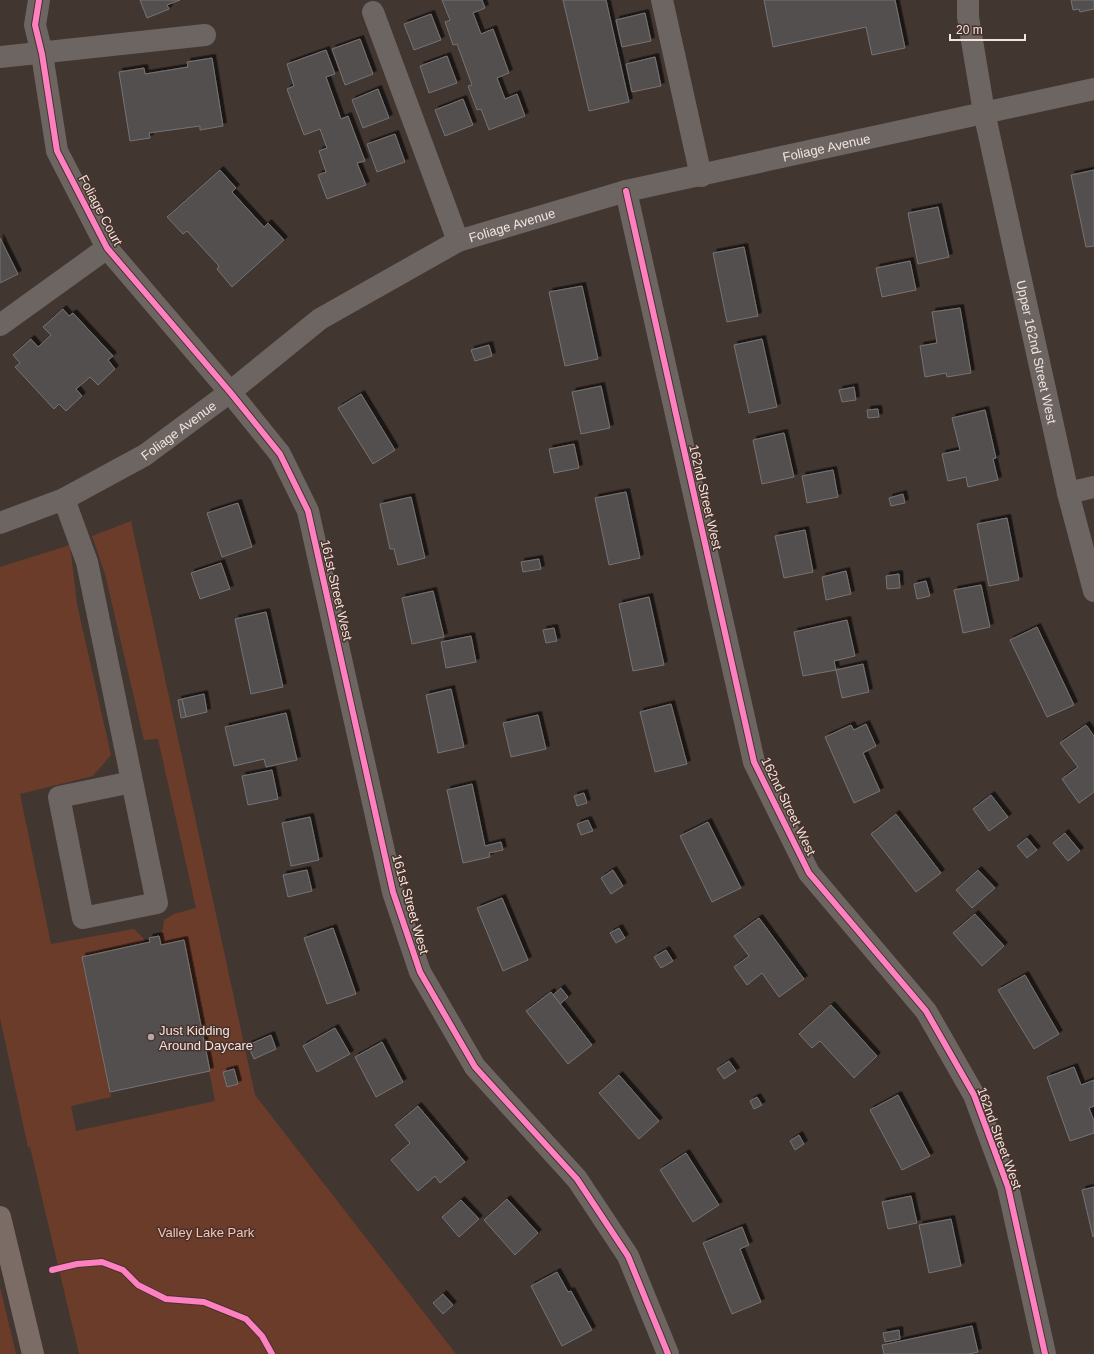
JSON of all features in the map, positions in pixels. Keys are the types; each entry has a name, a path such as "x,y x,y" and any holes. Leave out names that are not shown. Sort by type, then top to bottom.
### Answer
{"main road":[{"path":"0,1217 33,1354"}],"street":[{"name":"Foliage Court","path":"39,0 36,25 57,151 106,248 230,392"},
{"path":"662,0 701,176"},
{"name":"Upper 162nd Street West","path":"968,0 968,17 984,112 1068,493 1094,591"},
{"path":"373,12 458,240"},
{"path":"0,57 42,54 205,35"},
{"name":"Foliage Avenue","path":"0,523 64,499 145,455 230,392 320,319 458,240 626,191 701,176 984,112 1094,89"},
{"name":"162nd Street West","path":"626,191 754,762 809,873 926,1011 974,1095 1008,1187 1045,1354"},
{"path":"0,325 106,248"},
{"name":"161st Street West","path":"230,392 280,454 308,511 393,892 420,972 476,1067 577,1179 628,1256 668,1354"},
{"path":"1068,493 1094,487"},
{"path":"64,499 87,562 157,903 83,918 58,797 132,782"}],"green space":[{"name":"Valley Lake Park","path":"131,521 255,1095 456,1354 79,1354 30,1147 28,1147 0,1018 0,567 70,545 77,604 111,755 93,776 20,794 51,944 134,929 144,939 144,943 82,957 111,1097 71,1106 76,1131 215,1101 184,940 161,945 159,936 163,929 164,920 174,914 196,908 158,739 144,740 105,574 92,536"},
{"path":"0,1287 16,1354 0,1354"}],"building":[{"path":"140,0 180,0 167,5 169,9 147,18"},
{"path":"442,0 482,0 485,8 473,13 481,34 493,29 509,73 497,78 505,99 517,94 525,116 489,130 481,109 477,110 468,86 472,85 457,44 453,45 445,22 450,20"},
{"path":"563,0 606,0 629,102 589,111"},
{"path":"764,0 895,0 905,48 872,55 866,27 773,47"},
{"path":"1071,0 1094,0 1094,9 1080,12 1079,9 1073,10"},
{"path":"645,13 651,41 622,47 616,20"},
{"path":"431,14 441,40 414,50 404,24"},
{"path":"360,39 373,74 345,85 332,49"},
{"path":"326,50 335,74 326,77 341,119 348,116 365,161 357,163 366,185 327,199 318,175 326,172 319,151 327,148 320,129 304,135 287,89 294,86 287,64"},
{"path":"447,56 457,83 429,93 420,66"},
{"path":"655,57 661,86 632,92 626,64"},
{"path":"212,58 223,126 200,130 200,126 149,133 150,138 130,141 119,72 144,68 145,74 188,67 187,62"},
{"path":"378,89 389,118 363,128 352,100"},
{"path":"463,99 473,125 445,136 435,110"},
{"path":"395,134 405,162 377,172 367,144"},
{"path":"220,170 236,188 232,192 264,227 268,223 284,240 232,287 217,269 219,266 187,231 183,234 167,217"},
{"path":"1094,170 1094,246 1086,247 1071,175"},
{"path":"938,207 949,257 918,264 908,213"},
{"path":"0,238 18,274 0,283"},
{"path":"744,247 758,316 727,322 713,253"},
{"path":"910,261 916,290 882,297 876,268"},
{"path":"582,286 598,359 565,366 549,292"},
{"path":"960,308 971,373 947,377 946,373 925,377 920,346 937,343 932,312"},
{"path":"63,309 69,316 73,313 113,356 108,360 115,369 98,385 90,377 76,389 82,396 66,411 59,404 54,409 15,367 20,363 13,355 31,339 38,347 51,335 43,327"},
{"path":"762,339 777,407 749,413 734,345"},
{"path":"489,345 492,356 475,361 471,350"},
{"path":"601,386 610,428 581,434 572,392"},
{"path":"854,387 856,400 842,402 839,390"},
{"path":"361,394 395,450 373,464 338,408"},
{"path":"878,409 879,417 868,418 867,410"},
{"path":"985,410 996,458 993,459 998,480 968,487 966,477 948,481 942,454 960,450 952,418"},
{"path":"784,433 794,477 762,484 753,440"},
{"path":"574,444 579,468 554,473 549,449"},
{"path":"833,470 838,497 807,503 802,476"},
{"path":"626,492 640,558 609,565 595,498"},
{"path":"903,494 905,503 891,506 889,498"},
{"path":"411,497 425,558 398,565 394,549 390,549 380,504"},
{"path":"238,503 252,547 222,557 207,513"},
{"path":"1007,518 1019,580 989,586 977,524"},
{"path":"805,530 813,572 784,578 775,536"},
{"path":"539,559 541,569 523,572 521,562"},
{"path":"221,563 230,589 200,599 191,573"},
{"path":"846,571 851,594 826,600 822,577"},
{"path":"899,574 900,588 887,589 886,576"},
{"path":"926,581 930,596 917,599 914,584"},
{"path":"981,585 990,627 963,633 954,590"},
{"path":"433,591 444,637 412,644 402,598"},
{"path":"649,597 664,665 633,671 619,604"},
{"path":"266,612 283,687 251,694 235,619"},
{"path":"847,620 855,656 834,661 836,670 803,676 794,632"},
{"path":"1037,627 1074,705 1047,717 1010,640"},
{"path":"554,628 557,641 546,643 543,630"},
{"path":"471,636 476,662 446,668 441,642"},
{"path":"863,664 869,692 842,698 836,670"},
{"path":"451,689 464,747 438,753 426,695"},
{"path":"204,694 207,712 186,717 182,699"},
{"path":"182,699 186,717 181,718 178,700"},
{"path":"671,704 687,764 655,772 640,712"},
{"path":"286,713 297,760 266,767 264,759 234,766 225,727"},
{"path":"538,715 546,749 511,757 503,723"},
{"path":"866,724 876,746 863,753 880,791 854,803 825,737 851,725 854,730"},
{"path":"1086,725 1094,736 1094,792 1079,803 1062,779 1078,767 1060,743"},
{"path":"272,770 278,799 248,805 242,776"},
{"path":"472,784 485,846 501,842 503,850 489,853 490,857 463,863 447,790"},
{"path":"584,793 587,803 577,806 574,796"},
{"path":"991,795 1008,817 989,831 973,809"},
{"path":"896,814 941,873 916,892 871,834"},
{"path":"310,817 319,860 291,866 282,823"},
{"path":"588,820 593,831 581,835 577,824"},
{"path":"708,822 741,888 712,902 680,836"},
{"path":"1065,833 1080,851 1068,861 1053,843"},
{"path":"1027,838 1037,850 1027,858 1017,846"},
{"path":"307,870 312,891 288,897 283,875"},
{"path":"613,870 623,886 611,894 601,878"},
{"path":"978,870 995,888 972,908 956,890"},
{"path":"502,898 528,960 503,971 477,908"},
{"path":"975,914 1004,946 982,966 953,933"},
{"path":"759,918 804,979 779,997 762,973 747,985 734,967 749,956 734,936"},
{"path":"333,928 356,994 327,1004 304,938"},
{"path":"619,928 625,938 616,943 610,933"},
{"name":"Just Kidding Around Daycare","path":"159,936 161,945 184,940 210,1071 110,1092 82,957 150,942 149,938"},
{"path":"666,950 673,961 661,968 654,957"},
{"path":"1025,975 1059,1034 1034,1049 998,990"},
{"path":"561,988 568,997 560,1004 553,995"},
{"path":"551,992 592,1045 568,1064 526,1011"},
{"path":"831,1005 877,1056 854,1078 820,1041 812,1048 799,1034"},
{"path":"335,1028 350,1054 317,1072 303,1046"},
{"path":"271,1035 276,1049 254,1059 248,1045"},
{"path":"382,1042 403,1082 376,1097 355,1057"},
{"path":"729,1061 736,1071 724,1079 717,1069"},
{"path":"1074,1067 1081,1085 1094,1080 1094,1106 1089,1108 1094,1121 1094,1133 1070,1141 1047,1077"},
{"path":"234,1069 238,1084 227,1087 223,1072"},
{"path":"619,1075 659,1121 639,1139 599,1093"},
{"path":"898,1095 930,1156 902,1170 870,1110"},
{"path":"757,1097 762,1105 754,1109 750,1101"},
{"path":"418,1106 465,1162 440,1183 435,1176 418,1191 391,1160 410,1143 395,1125"},
{"path":"799,1135 804,1144 795,1150 790,1141"},
{"path":"686,1153 719,1205 693,1222 660,1170"},
{"path":"1094,1187 1094,1236 1093,1237 1082,1190"},
{"path":"911,1196 917,1223 888,1229 882,1202"},
{"path":"507,1199 538,1233 515,1255 484,1220"},
{"path":"461,1200 479,1219 459,1237 442,1217"},
{"path":"951,1219 961,1266 929,1273 919,1225"},
{"path":"742,1227 749,1245 740,1249 761,1302 732,1314 703,1243"},
{"path":"557,1272 568,1292 571,1291 592,1330 562,1346 531,1286"},
{"path":"443,1294 453,1305 443,1314 433,1303"},
{"path":"972,1326 978,1352 968,1354 884,1354 882,1345"},
{"path":"899,1330 900,1339 885,1342 883,1333"}],"cycle path":[{"path":"39,0 35,25 42,54 57,151 107,248 230,392 280,454 308,511 393,892 420,972 475,1067 577,1179 628,1256 668,1354"},
{"path":"626,191 754,762 809,873 926,1011 974,1095 1008,1187 1045,1354"},
{"path":"52,1270 77,1264 102,1262 123,1270 138,1285 166,1299 204,1302 246,1319 262,1336 272,1354"}],"place":[{"name":"Just Kidding Around Daycare","path":"151,1037"}]}
